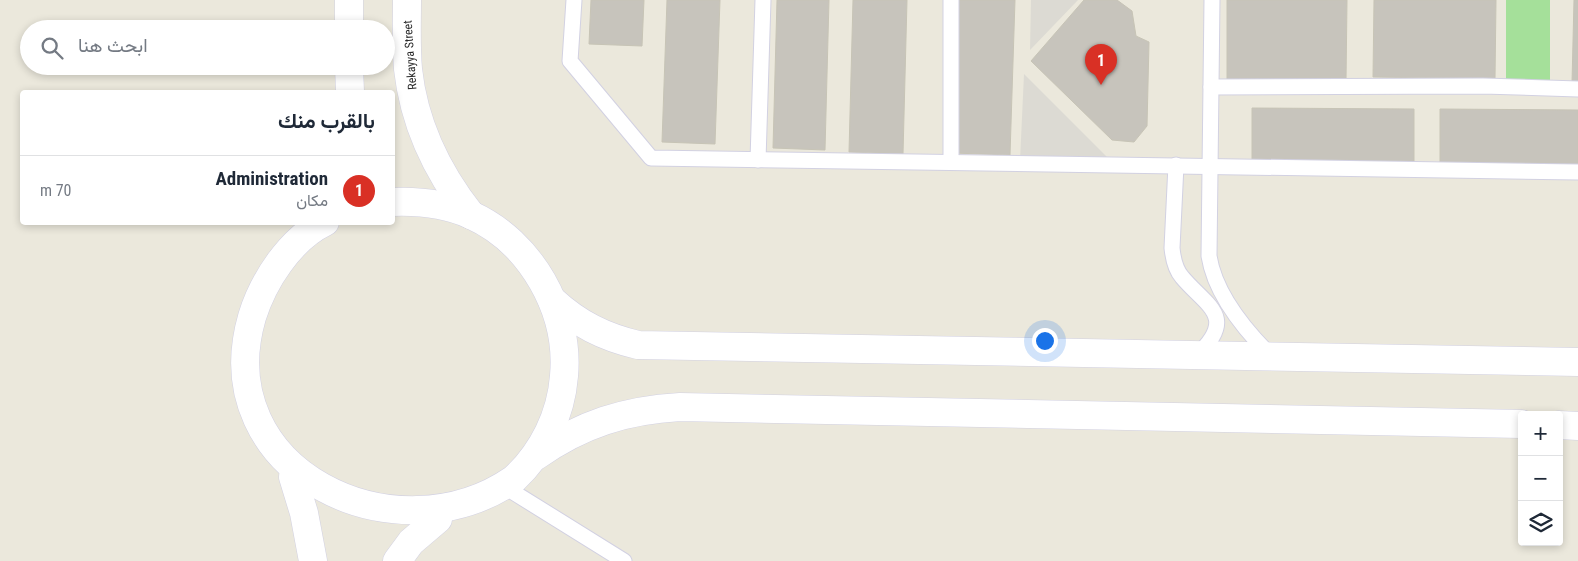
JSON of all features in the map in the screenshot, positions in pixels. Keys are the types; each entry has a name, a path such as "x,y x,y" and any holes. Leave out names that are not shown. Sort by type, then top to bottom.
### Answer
{"street":[{"path":"348,0 349,20"},
{"name":"Rekayya Street","path":"407,0 408,68 413,100 422,132 447,182 471,215"},
{"path":"349,75 350,90"},
{"path":"395,202 420,202 471,215 514,244 537,273 552,300 560,321 564,348 564,375 560,402 551,428 536,456"},
{"path":"321,225 282,260 267,281 255,306 248,331 246,375 252,409 262,434 293,477 313,494 336,507 360,517 404,522 438,519 464,511 486,501 505,487 536,456 557,441 604,419 646,410 680,407 1518,424"},
{"path":"552,300 570,316 591,330 614,340 638,345 1578,362"},
{"path":"1563,425 1578,426"},
{"path":"293,477 304,512 313,561"},
{"path":"397,561 411,542 438,519"}],"lane":[{"path":"574,0 570,61 651,158 1578,172"},
{"path":"758,160 763,0"},
{"path":"950,162 952,0"},
{"path":"1212,0 1209,256 1212,270 1236,314 1270,355"},
{"path":"1211,88 1483,86 1578,90"},
{"path":"1176,165 1172,246 1174,261 1181,276 1209,303 1216,318 1214,334 1198,354"},
{"path":"505,487 624,561"}],"green space":[{"path":"1506,0 1550,0 1550,84 1506,84"}],"shaded area":[{"path":"1031,0 1078,0 1030,50"},
{"path":"1024,74 1107,157 1020,161"}],"building":[{"path":"591,0 644,0 642,46 589,44"},
{"path":"667,0 720,0 715,144 662,142"},
{"path":"777,0 829,0 825,150 773,148"},
{"path":"853,0 907,0 903,154 849,152"},
{"path":"958,0 1015,0 1010,155 953,153"},
{"path":"1084,0 1117,0 1132,11 1136,36 1149,42 1147,126 1134,142 1112,140 1031,61"},
{"path":"1227,0 1347,0 1346,81 1227,80"},
{"path":"1374,0 1496,0 1495,79 1373,77"},
{"path":"1574,0 1578,0 1578,83 1572,83"},
{"path":"1252,108 1414,109 1414,162 1252,161"},
{"path":"1440,109 1578,110 1578,167 1440,166"}],"place":[{"name":"Administration","path":"1101,85"}]}
